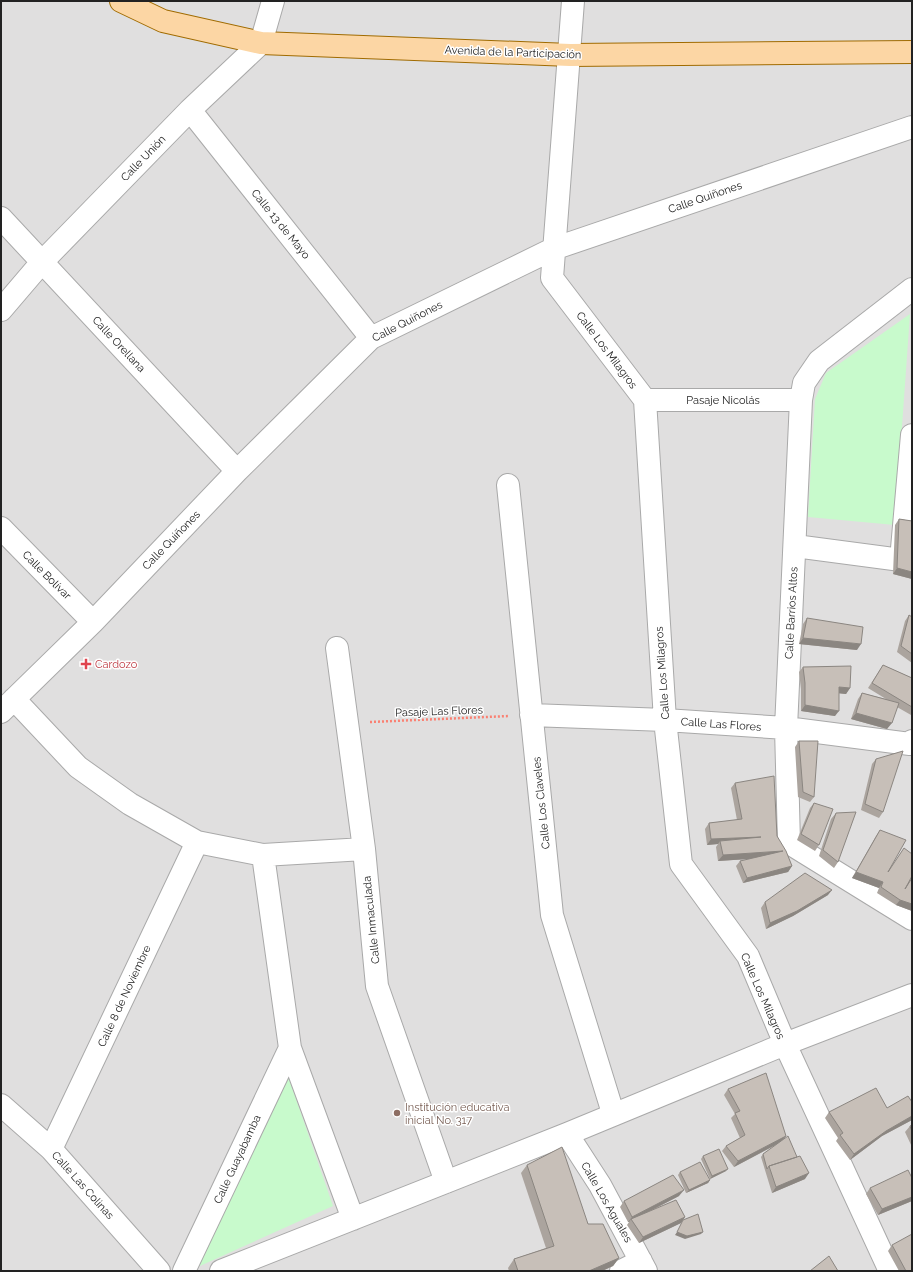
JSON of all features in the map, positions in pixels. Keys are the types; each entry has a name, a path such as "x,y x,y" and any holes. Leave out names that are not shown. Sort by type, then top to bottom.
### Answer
{"main road":[{"name":"Avenida de la Participación","path":"121,1 163,21 261,43 570,54 912,52"}],"street":[{"path":"261,43 273,1"},
{"name":"Calle Los Milagros","path":"573,1 552,278 645,400 665,720 681,864 748,956 785,1044 890,1271"},
{"name":"Calle Unión","path":"1,310 42,262 190,110 261,43"},
{"name":"Calle 13 de Mayo","path":"190,110 371,338"},
{"name":"Calle Quiñones","path":"8,706 93,622 237,471 371,338 553,249 912,127"},
{"name":"Calle Orellana","path":"1,218 237,471"},
{"name":"Calle Barrios Altos","path":"912,289 819,361 804,383 801,400 786,728 789,843 912,919"},
{"name":"Pasaje Nicolás","path":"645,400 801,400"},
{"path":"795,546 901,560 912,434"},
{"name":"Calle Los Claveles","path":"508,485 552,916 613,1113"},
{"name":"Calle Bolívar","path":"1,528 93,622"},
{"name":"Calle Inmaculada","path":"337,648 364,849 377,986 446,1182"},
{"path":"8,706 78,767 130,804 197,842 263,855 364,849"},
{"name":"Calle Las Flores","path":"531,716 665,720 786,728 911,743"},
{"name":"Calle 8 de Noviembre","path":"51,1149 197,842"},
{"path":"263,855 290,1048 353,1219"},
{"path":"221,1271 567,1134 613,1113 785,1044 912,995"},
{"name":"Calle Guayabamba","path":"184,1271 290,1048"},
{"name":"Calle Las Colinas","path":"1,1105 51,1149 160,1271"},
{"name":"Calle Los Aguales","path":"567,1134 600,1185 643,1266"},
{"path":"621,1271 643,1266"}],"path":[{"name":"Pasaje Las Flores","path":"347,723 531,716"}],"shaded area":[{"path":"1,1 912,1 912,1271 1,1271"}],"green space":[{"path":"910,314 895,525 808,517 815,399 826,373"},
{"path":"287,1073 333,1206 191,1270"}],"building":[{"path":"899,519 912,521 912,572 897,568"},
{"path":"909,615 912,617 912,654 901,646"},
{"path":"807,618 863,627 861,644 803,638"},
{"path":"883,665 912,678 912,707 872,683"},
{"path":"851,666 850,688 839,687 839,711 805,705 803,667"},
{"path":"862,693 899,703 892,723 856,713"},
{"path":"799,741 818,741 814,797 803,792"},
{"path":"903,751 883,812 865,804 876,759"},
{"path":"774,776 777,836 786,851 792,866 747,878 740,861 783,851 723,855 720,841 761,837 711,839 709,823 742,819 735,783"},
{"path":"814,803 833,809 819,845 801,834"},
{"path":"856,812 838,862 823,850 836,813"},
{"path":"880,830 906,840 888,872 904,848 912,854 912,876 905,889 912,878 912,904 900,900 881,887 883,882 856,872"},
{"path":"805,873 832,890 797,911 770,923 765,902"},
{"path":"766,1073 786,1136 738,1161 726,1146 745,1135 735,1113 740,1111 728,1089"},
{"path":"876,1088 887,1108 908,1096 912,1102 912,1116 886,1131 854,1154 840,1135 843,1133 829,1112"},
{"path":"788,1136 797,1157 769,1166 767,1169 763,1154"},
{"path":"562,1147 588,1224 603,1224 619,1258 589,1271 518,1271 514,1259 554,1246 527,1165"},
{"path":"719,1149 728,1169 712,1176 703,1156"},
{"path":"800,1156 809,1173 776,1187 769,1166"},
{"path":"700,1162 710,1180 689,1190 680,1172"},
{"path":"908,1170 912,1178 912,1197 882,1209 870,1188"},
{"path":"673,1175 684,1190 632,1217 624,1201"},
{"path":"676,1200 685,1217 643,1237 631,1219"},
{"path":"698,1214 703,1232 687,1236 677,1232 683,1220"},
{"path":"912,1234 912,1271 906,1271 892,1245"},
{"path":"829,1256 838,1271 810,1271"}],"place":[{"name":"Cardozo","path":"86,664"},
{"name":"Institución educativa inicial No. 317","path":"397,1113"}]}
